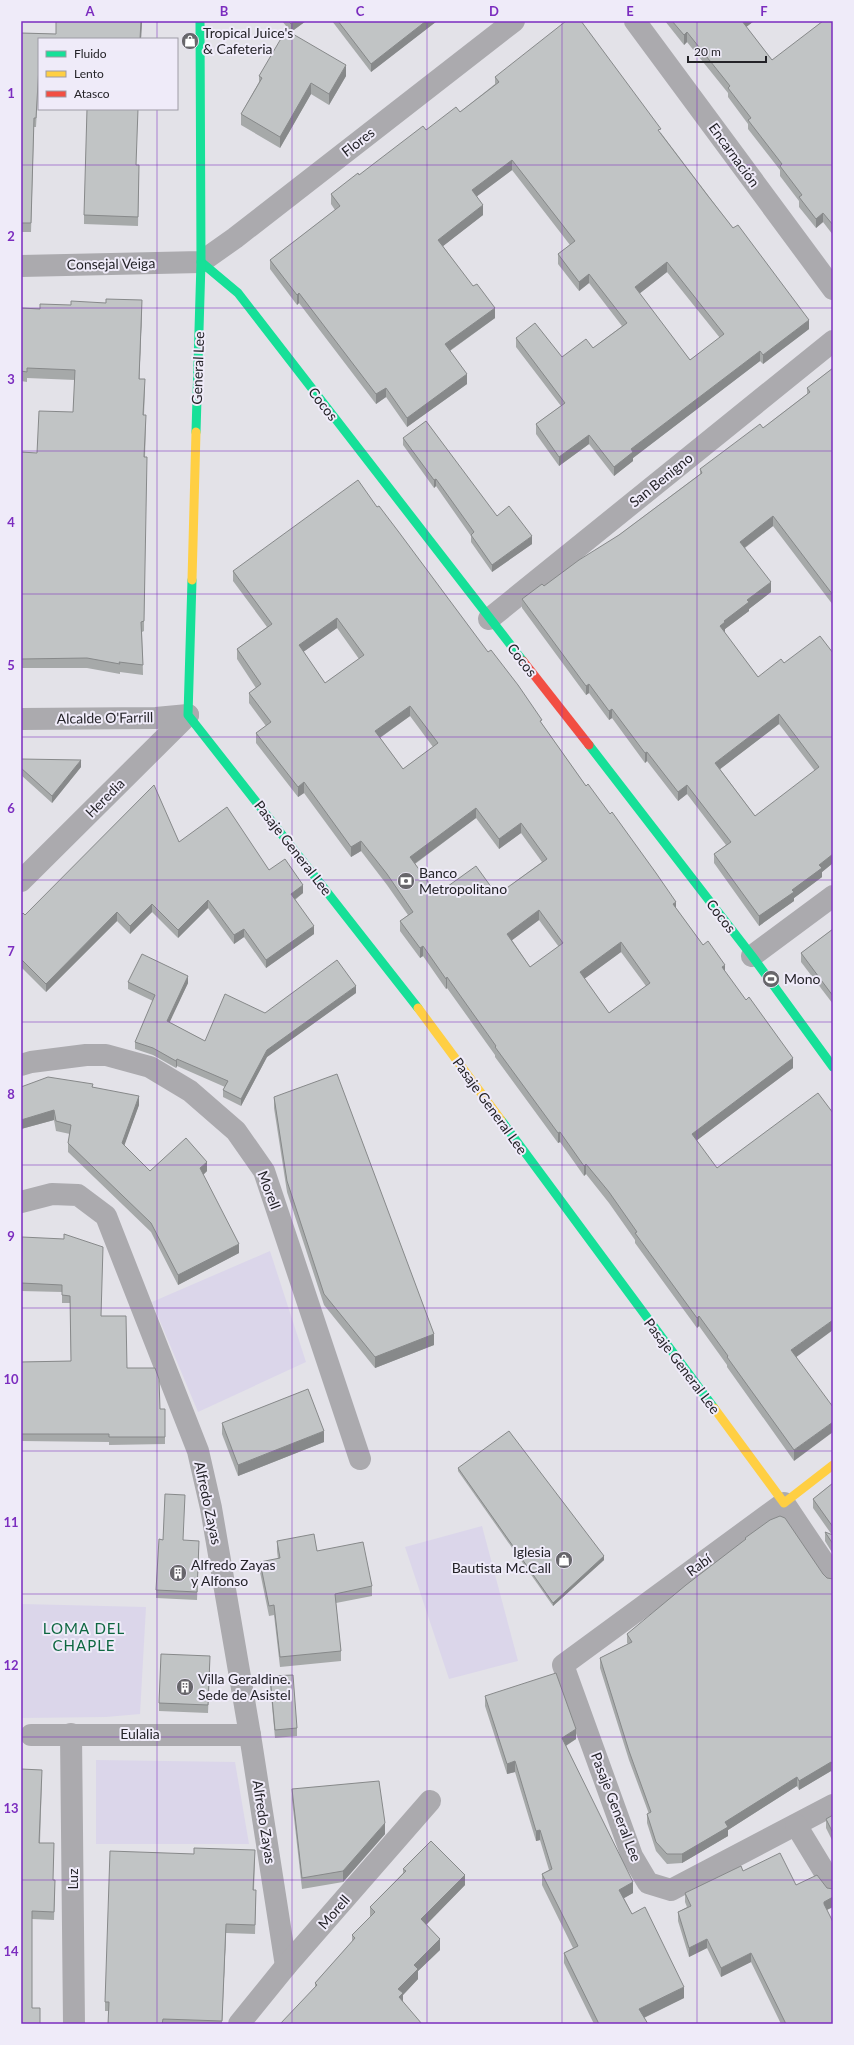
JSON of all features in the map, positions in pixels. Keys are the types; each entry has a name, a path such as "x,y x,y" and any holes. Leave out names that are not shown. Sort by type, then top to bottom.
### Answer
{"street":[{"name":"General Lee","path":"188,715 201,262 200,21"},
{"name":"Flores","path":"201,262 236,238 514,21"},
{"name":"Encarnación","path":"635,21 833,289"},
{"name":"Consejal Veiga","path":"21,266 201,262"},
{"name":"Cocos","path":"201,262 238,293 489,619 752,956 833,1067"},
{"name":"San Benigno","path":"489,619 833,341"},
{"name":"Alcalde O'Farrill","path":"21,718 156,718 188,715"},
{"name":"Heredia","path":"21,881 188,715"},
{"name":"Pasaje General Lee","path":"188,715 392,973 784,1503"},
{"path":"752,956 833,896"},
{"name":"Morell","path":"21,1065 31,1062 93,1055 106,1055 150,1067 190,1091 236,1130 264,1171 360,1460"},
{"name":"Alfredo Zayas","path":"21,1202 52,1194 78,1195 106,1216 198,1451 211,1508 250,1734 286,1966"},
{"name":"Rabí","path":"564,1665 784,1503 833,1465"},
{"path":"784,1503 833,1576"},
{"name":"Pasaje General Lee","path":"564,1665 632,1856 648,1883 671,1890 796,1825"},
{"name":"Eulalia","path":"31,1734 250,1734"},
{"name":"Luz","path":"72,1734 74,2024"},
{"name":"Morell","path":"239,2024 286,1966 430,1801"},
{"path":"833,1805 796,1825 833,1886"}],"shaded area":[{"path":"270,1251 306,1362 198,1412 152,1302"},
{"path":"482,1526 518,1661 449,1679 405,1547"},
{"path":"21,1604 146,1607 140,1714 106,1717 21,1718"},
{"path":"96,1760 235,1762 249,1844 96,1844"}],"building":[{"path":"56,21 141,21 140,38 38,38 38,83 36,118 34,118 31,223 21,223 21,33 56,34"},
{"path":"288,21 295,21 291,24"},
{"path":"338,21 426,21 371,64"},
{"path":"566,21 581,21 661,129 658,130 708,196 733,228 738,225 809,320 763,355 760,351 631,449 633,452 614,467 589,435 559,457 536,424 565,403 516,338 535,323 562,357 586,339 593,348 627,323 589,274 579,282 558,254 575,241 512,160 472,190 483,205 438,240 473,286 477,284 495,308 445,344 467,374 407,418 386,388 376,394 299,293 297,295 270,260 340,206 331,194 358,173 359,175 423,126 426,130 456,107 460,112 499,82 495,77","holes":["667,262 724,334 690,360 635,287"]},
{"path":"672,21 742,21 772,60 823,21 830,21 833,24 833,225 823,213 816,219 799,197 802,195 780,166 782,164 748,120 751,118 728,88 730,86 687,32 684,35"},
{"path":"286,30 346,65 329,94 311,83 280,137 241,114 262,78 259,76"},
{"path":"87,110 138,110 136,165 139,165 138,217 84,215"},
{"path":"106,299 142,300 139,379 145,379 143,415 146,415 144,457 147,457 144,621 141,622 143,665 119,662 120,664 87,658 21,659 21,452 37,453 39,411 73,412 75,370 27,368 27,372 21,371 21,308 40,309 40,304 71,305 71,301 106,303"},
{"path":"833,368 833,595 773,516 740,542 771,582 747,600 749,602 724,621 725,622 720,626 758,677 781,659 784,663 820,636 833,653 833,854 819,865 822,868 792,890 794,892 759,916 714,854 731,842 687,785 678,792 647,752 645,753 612,709 609,711 589,684 586,686 522,599 542,584 544,586 579,560 619,535 702,473 700,469 760,424 763,428 810,392 807,388","holes":["779,714 819,767 755,816 715,763"]},
{"path":"426,421 497,516 509,506 532,536 492,565 471,535 474,532 436,479 434,480 403,438"},
{"path":"358,480 488,652 491,650 518,685 542,720 540,721 586,786 588,784 610,814 612,812 656,873 676,902 673,904 703,945 708,941 725,965 722,967 746,1000 749,997 793,1058 692,1134 717,1168 818,1093 833,1113 833,1320 791,1350 833,1407 833,1422 794,1450 699,1316 697,1318 635,1233 637,1232 609,1192 586,1164 584,1166 560,1132 558,1133 495,1047 496,1046 447,977 446,979 423,946 420,948 400,921 413,912 387,874 361,841 351,847 304,782 298,787 256,733 271,722 249,693 261,684 237,649 272,624 233,571","holes":["337,618 364,655 325,683 299,645","410,706 438,743 403,769 375,731","476,808 499,839 521,823 547,859 497,895 476,866 437,894 410,857","539,910 563,943 530,967 507,934","621,942 650,983 609,1013 580,972"]},
{"path":"21,759 81,760 52,796 21,768"},
{"path":"154,785 179,842 227,807 269,870 285,859 303,885 291,894 314,926 266,960 244,929 234,935 208,900 178,930 152,904 130,926 117,912 46,984 21,959 21,915 23,913 25,915"},
{"path":"833,929 833,996 801,953"},
{"path":"142,954 188,976 167,1021 205,1041 225,994 265,1013 337,960 356,986 267,1050 241,1099 223,1090 228,1081 177,1059 176,1061 153,1048 135,1042 155,995 128,982"},
{"path":"337,1074 434,1334 375,1357 324,1294 287,1181 274,1097"},
{"path":"48,1077 93,1084 92,1087 139,1096 122,1143 150,1171 186,1138 207,1162 200,1168 239,1244 178,1275 151,1223 68,1143 71,1125 56,1121 54,1110 21,1120 21,1087"},
{"path":"64,1234 103,1247 101,1316 126,1316 127,1368 155,1368 159,1379 160,1409 165,1409 165,1437 109,1437 109,1434 21,1434 21,1362 71,1361 70,1296 62,1295 62,1285 21,1283 22,1237 64,1239"},
{"path":"308,1389 324,1431 238,1465 222,1423"},
{"path":"509,1431 604,1556 553,1603 458,1468"},
{"path":"833,1483 833,1527 813,1499"},
{"path":"165,1494 185,1495 183,1540 199,1541 197,1592 156,1590 159,1539 163,1540"},
{"path":"780,1516 785,1518 823,1574 827,1578 833,1579 833,1765 831,1762 799,1781 797,1777 725,1822 728,1827 682,1854 667,1854 656,1842 647,1814 651,1812 629,1751 600,1658 632,1642 627,1634 686,1585 746,1539 745,1538 770,1520"},
{"path":"825,1532 833,1535 833,1544"},
{"path":"314,1534 317,1551 363,1542 372,1586 335,1594 341,1651 280,1657 274,1605 269,1606 260,1562 280,1558 277,1541"},
{"name":"Villa Geraldine. Sede de Asistel","path":"161,1654 210,1656 208,1705 159,1703"},
{"path":"556,1673 576,1729 562,1738 633,1882 619,1890 632,1914 645,1907 684,1987 639,2009 648,2024 599,2024 564,1953 578,1946 542,1874 552,1869 540,1830 536,1831 515,1761 507,1764 485,1696"},
{"path":"293,1675 297,1728 275,1730 270,1676"},
{"path":"21,1769 42,1770 39,1843 54,1843 54,1912 32,1911 32,2008 40,2008 40,2024 21,2024"},
{"path":"379,1781 385,1823 343,1871 302,1878 292,1789"},
{"path":"833,1815 833,1833 826,1819"},
{"path":"431,1841 465,1875 421,1919 440,1939 414,1965 418,1969 398,1989 403,1993 399,1997 422,2024 280,2024 317,1985 315,1983 355,1938 352,1935 375,1912 370,1907 406,1871 403,1869"},
{"path":"194,1848 255,1850 253,1890 256,1890 255,1925 226,1924 222,2021 163,2019 162,2024 108,2024 109,2002 105,2002 110,1851 194,1854"},
{"path":"780,1853 796,1885 817,1875 827,1888 833,1889 833,1897 824,1902 824,1904 833,1922 833,2024 786,2024 751,1953 721,1968 707,1939 689,1948 678,1912 691,1906 685,1893 741,1866 743,1871"}],"traffic: fast":[{"path":"196,432 201,262 200,21"},
{"path":"201,262 238,293 523,661"},
{"path":"192,580 188,715 418,1008"},
{"path":"589,745 752,956 833,1067"},
{"path":"501,1120 714,1408"}],"traffic: slow":[{"path":"192,580 196,432"},
{"path":"418,1008 501,1120"},
{"path":"714,1408 784,1503 833,1465"}],"traffic: jam":[{"path":"523,661 589,745"}],"place":[{"name":"Tropical Juice's & Cafeteria","path":"190,41"},
{"name":"Banco Metropolitano","path":"406,881"},
{"name":"Mono","path":"771,979"},
{"name":"Iglesia Bautista Mc.Call","path":"564,1560"},
{"name":"Alfredo Zayas y Alfonso","path":"178,1573"},
{"name":"Villa Geraldine. Sede de Asistel","path":"185,1687"}],"district":[{"name":"LOMA DEL CHAPLE","path":"84,1638"}]}
